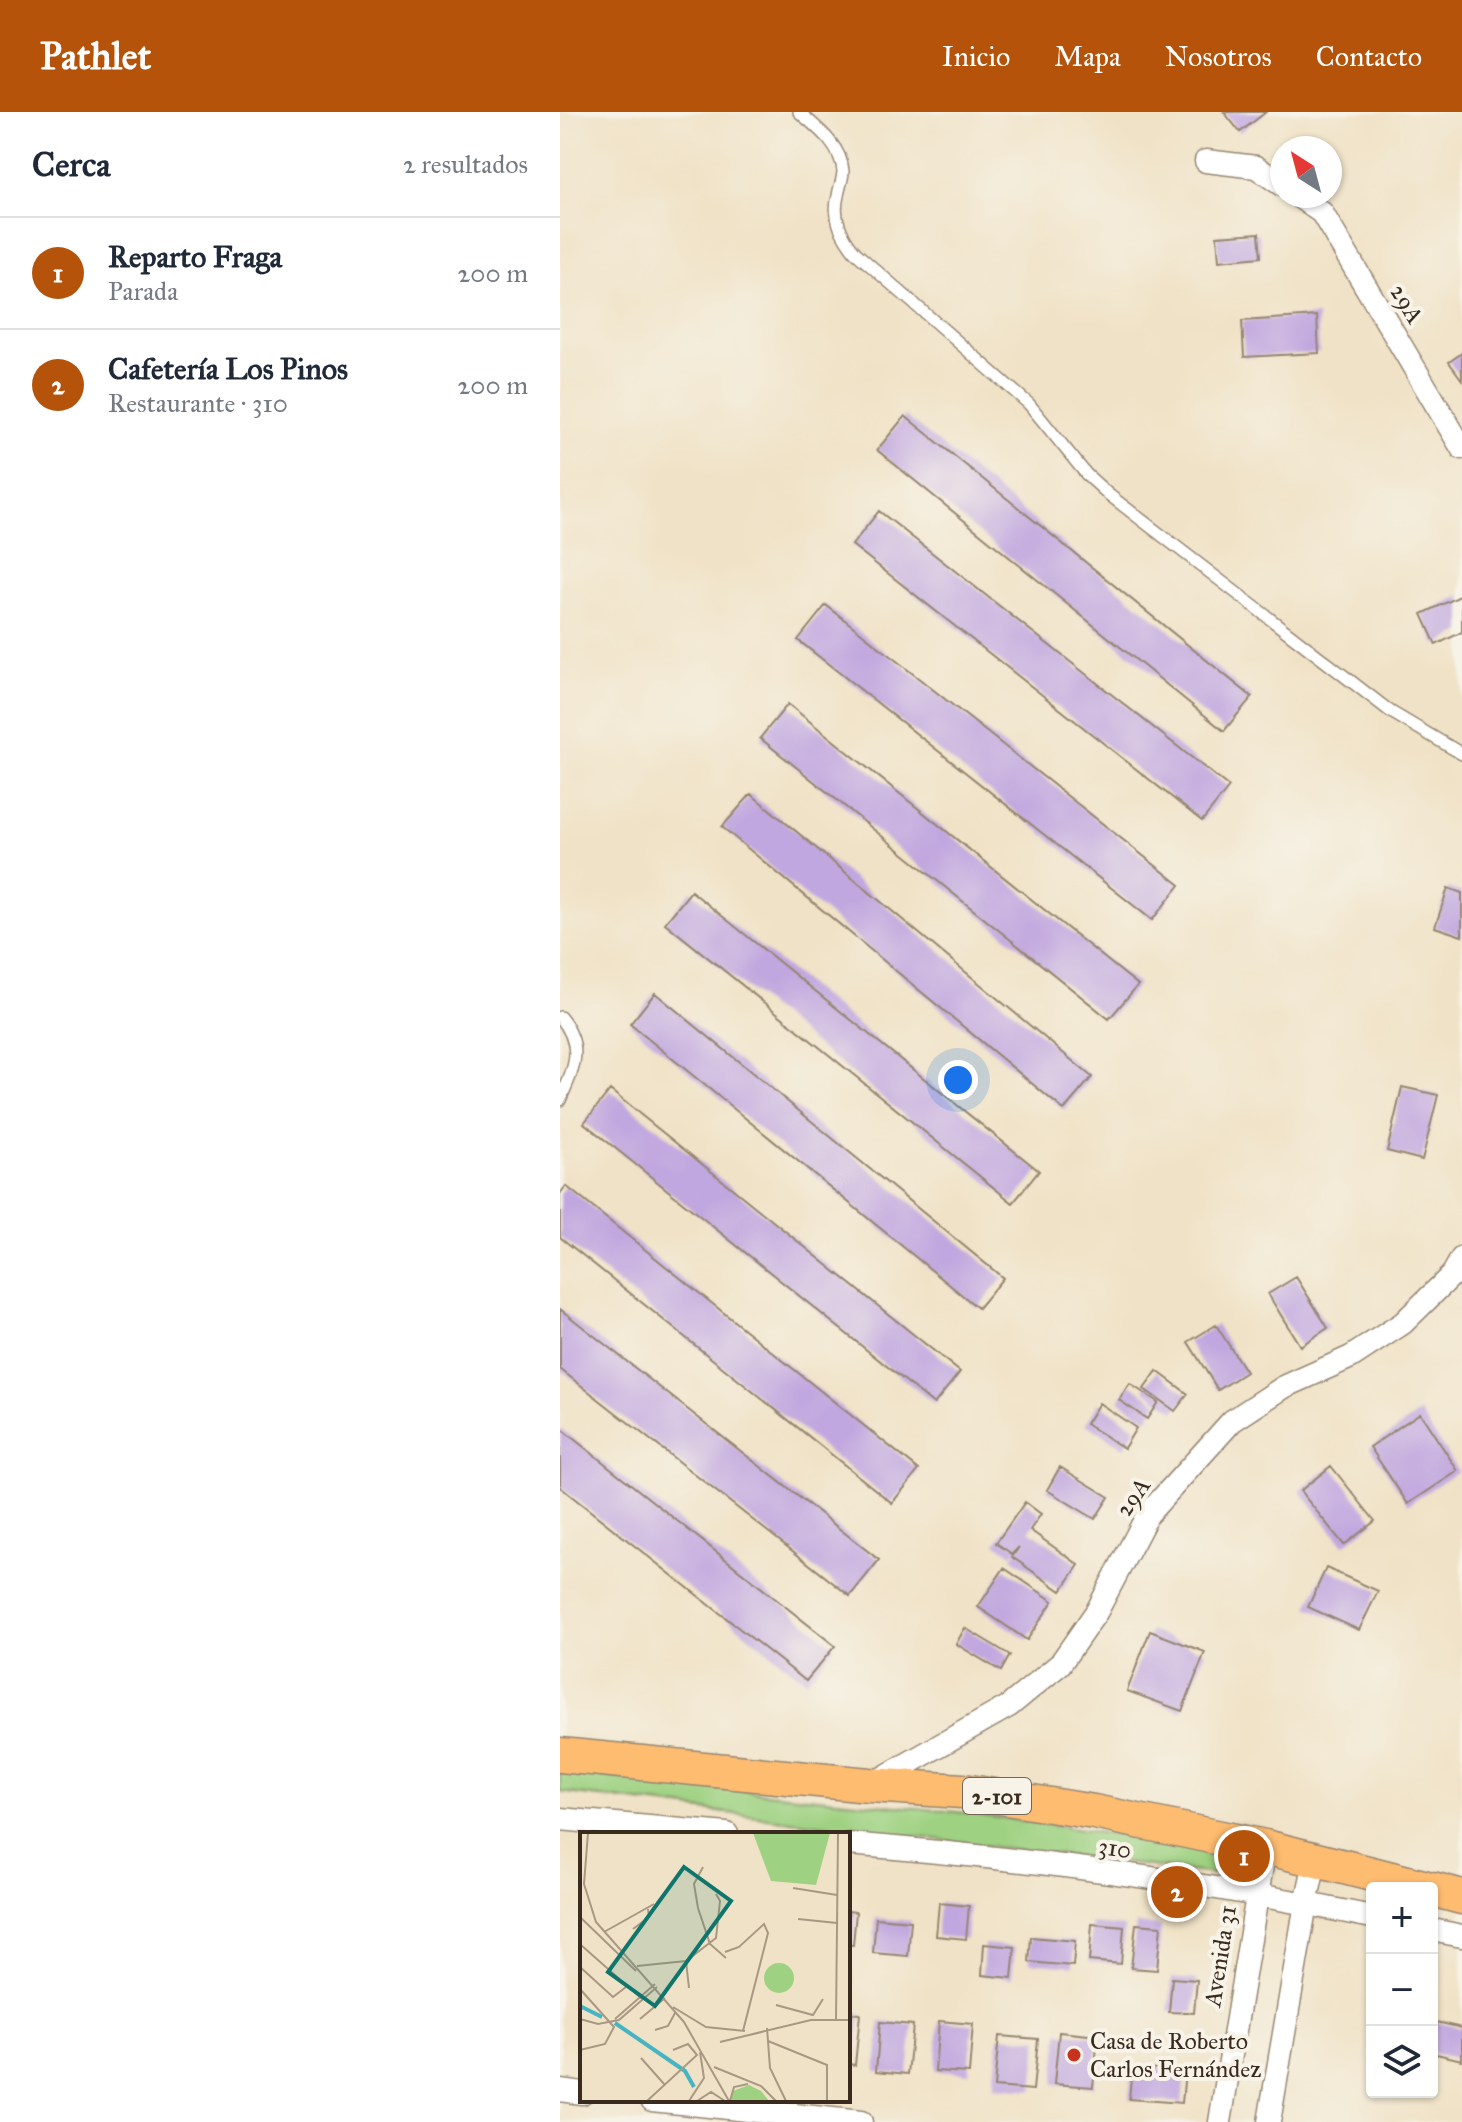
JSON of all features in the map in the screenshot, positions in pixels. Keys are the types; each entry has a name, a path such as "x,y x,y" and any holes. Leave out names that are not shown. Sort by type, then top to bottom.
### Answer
{"main road":[{"name":"2-101","path":"560,1755 963,1791 1094,1812 1265,1847 1403,1882"},
{"name":"2-101","path":"1438,1891 1462,1897"}],"street":[{"path":"1206,161 1256,167 1270,177"},
{"name":"29A","path":"1315,208 1322,213 1462,448"},
{"name":"29A","path":"869,1785 1009,1706 1060,1664 1097,1611 1148,1514 1232,1421 1284,1387 1351,1357 1403,1323 1459,1273"},
{"path":"560,1819 705,1832"},
{"name":"310","path":"850,1844 972,1854 1257,1895 1366,1916"},
{"name":"Avenida 31","path":"1220,2122 1265,1847"},
{"path":"1269,2122 1316,1858"},
{"path":"1438,1931 1462,1936"},
{"path":"560,2090 580,2093"},
{"path":"671,2102 861,2122"}],"lane":[{"path":"799,112 825,134 839,158 843,172 836,203 837,220 844,238 856,253 1029,404 1086,474 1108,494 1391,712 1462,754"},
{"path":"560,1017 566,1023 575,1048 575,1065 560,1100"}],"green space":[{"path":"560,1772 976,1814 1240,1854 1244,1856 1244,1872 1237,1877 560,1792"}],"building":[{"path":"1224,112 1266,112 1240,132"},
{"path":"1259,233 1261,257 1219,261 1217,236"},
{"path":"1317,316 1319,353 1244,357 1242,321"},
{"path":"1462,353 1462,380 1449,362"},
{"path":"905,416 1252,697 1224,731 877,450"},
{"path":"879,511 1229,787 1202,821 852,545"},
{"path":"1462,595 1462,632 1436,645 1422,614"},
{"path":"826,605 1180,885 1152,920 798,640"},
{"path":"788,704 1138,985 1109,1019 760,738"},
{"path":"751,794 1092,1077 1064,1110 722,827"},
{"path":"1448,888 1462,893 1462,936 1435,927"},
{"path":"691,891 1039,1171 1013,1203 665,923"},
{"path":"655,993 1003,1278 978,1308 630,1024"},
{"path":"1402,1087 1438,1095 1422,1160 1387,1151"},
{"path":"610,1090 960,1372 934,1404 584,1123"},
{"path":"566,1186 919,1470 892,1503 560,1237 560,1194"},
{"path":"1296,1277 1328,1328 1300,1346 1268,1294"},
{"path":"560,1309 879,1560 850,1596 560,1369"},
{"path":"1216,1325 1246,1372 1218,1390 1188,1342"},
{"path":"1157,1371 1188,1394 1175,1411 1144,1389"},
{"path":"1130,1384 1158,1402 1147,1419 1119,1400"},
{"path":"1099,1403 1136,1428 1124,1448 1086,1424"},
{"path":"1420,1413 1458,1471 1408,1504 1370,1447"},
{"path":"560,1428 835,1646 806,1681 560,1487"},
{"path":"1331,1466 1375,1521 1344,1545 1300,1491"},
{"path":"1060,1467 1109,1497 1095,1519 1047,1490"},
{"path":"1025,1502 1041,1514 1030,1530 1079,1565 1061,1591 1012,1557 1019,1547 1012,1554 996,1543"},
{"path":"1004,1568 1053,1601 1027,1640 978,1607"},
{"path":"1326,1568 1378,1591 1359,1630 1308,1607"},
{"path":"965,1628 1010,1655 1001,1671 956,1644"},
{"path":"1150,1631 1205,1652 1182,1711 1127,1691"},
{"path":"939,1903 969,1906 966,1939 936,1936"},
{"path":"850,1911 856,1912 853,1945 850,1945"},
{"path":"876,1918 911,1921 908,1956 873,1953"},
{"path":"1092,1924 1124,1927 1121,1964 1089,1961"},
{"path":"1136,1924 1161,1926 1157,1970 1131,1968"},
{"path":"1031,1937 1075,1941 1073,1966 1029,1962"},
{"path":"984,1944 1015,1947 1012,1978 982,1975"},
{"path":"1172,1978 1197,1980 1194,2013 1169,2012"},
{"path":"850,2013 860,2014 855,2065 850,2064"},
{"path":"939,2021 973,2024 969,2073 935,2071"},
{"path":"880,2022 913,2025 908,2074 876,2071"},
{"path":"1438,2022 1462,2028 1462,2060 1438,2054"},
{"path":"1059,2032 1098,2036 1093,2087 1054,2084"},
{"path":"999,2036 1038,2039 1033,2090 994,2087"},
{"path":"1132,2067 1185,2071 1182,2103 1129,2099"}],"place":[{"name":"Reparto Fraga","path":"1244,1856"},
{"name":"Cafetería Los Pinos","path":"1177,1892"},
{"name":"Casa de Roberto Carlos Fernández","path":"1074,2055"}]}
